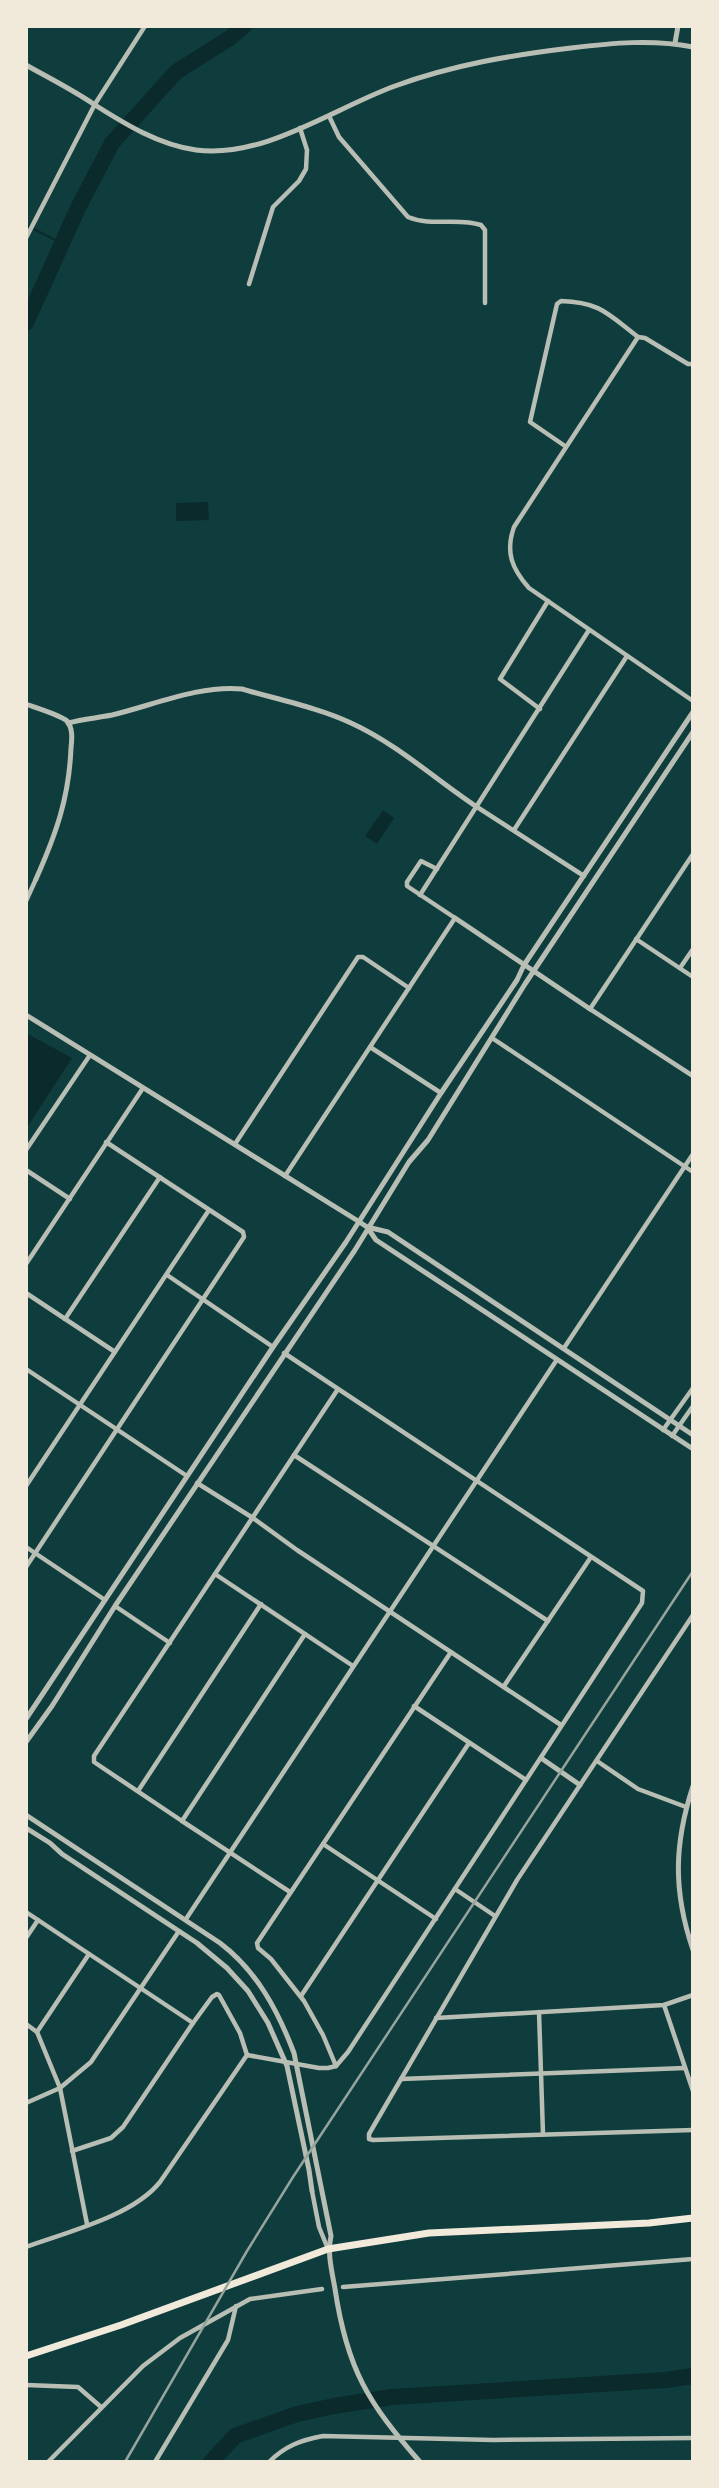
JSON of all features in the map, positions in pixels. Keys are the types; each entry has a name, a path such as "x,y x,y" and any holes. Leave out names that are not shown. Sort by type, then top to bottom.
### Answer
{"highway":[{"path":"26,2356 121,2325 328,2249 429,2233 649,2223 693,2218"}],"street":[{"path":"26,238 95,104 145,26"},
{"path":"675,43 678,26"},
{"path":"26,65 157,139 194,150 220,151 253,145 329,116 396,85 497,58 635,42 675,43 693,47"},
{"path":"329,116 338,137 408,217 420,222 469,221 481,225 485,230 485,303"},
{"path":"249,284 273,207 299,181 306,169 307,150 300,127"},
{"path":"565,446 530,422 556,304 591,304 601,308 638,337 645,338 688,364 693,364"},
{"path":"638,337 514,527 509,546 512,564 524,582 693,701"},
{"path":"540,709 500,679 548,601"},
{"path":"420,895 589,630"},
{"path":"514,830 627,656"},
{"path":"26,704 68,723 225,688 242,689 341,718 394,748 477,807 584,876"},
{"path":"26,1719 693,712"},
{"path":"26,901 55,836 67,796 72,737 68,723"},
{"path":"26,1742 355,1250 410,1162 428,1140 534,971 693,732"},
{"path":"590,1009 693,853"},
{"path":"437,869 424,861 419,863 407,882 408,887 693,1076"},
{"path":"285,1176 455,918"},
{"path":"636,939 693,977"},
{"path":"680,968 693,949"},
{"path":"235,1144 358,957 363,957 409,988"},
{"path":"26,1015 367,1227 388,1232 693,1434"},
{"path":"492,1038 693,1172"},
{"path":"370,1046 441,1093"},
{"path":"26,1150 90,1055"},
{"path":"26,1264 144,1088"},
{"path":"26,1567 244,1236 243,1232 106,1142"},
{"path":"564,1348 693,1154"},
{"path":"26,1170 70,1199"},
{"path":"65,1319 160,1177"},
{"path":"26,1486 209,1210"},
{"path":"367,1227 376,1240 693,1449"},
{"path":"167,1275 273,1346"},
{"path":"26,1293 115,1352"},
{"path":"247,2055 319,2068 336,2066 436,1919 642,1603 645,1594 284,1353"},
{"path":"186,1919 556,1361"},
{"path":"26,1378 28,1371 187,1476"},
{"path":"663,1430 693,1388"},
{"path":"290,1892 94,1762 94,1756 338,1389"},
{"path":"672,1436 693,1406"},
{"path":"294,1455 548,1621"},
{"path":"197,1483 561,1725"},
{"path":"26,1547 105,1600"},
{"path":"504,1686 591,1557"},
{"path":"215,1574 353,1666"},
{"path":"138,1791 261,1604"},
{"path":"115,1606 170,1643"},
{"path":"693,1615 495,1916 400,2079 369,2134 369,2139 693,2130"},
{"path":"182,1821 305,1634"},
{"path":"336,2066 323,2035 301,1996 257,1946 258,1941 451,1652"},
{"path":"414,1706 526,1780"},
{"path":"301,1996 469,1743"},
{"path":"541,1758 580,1785"},
{"path":"597,1761 638,1789 686,1807"},
{"path":"693,1786 686,1807 677,1860 678,1887 693,1950"},
{"path":"26,1815 232,1952 261,1986 284,2026 294,2053 329,2224 331,2236 328,2249"},
{"path":"26,1828 179,1931 227,1968 255,2001 287,2066 319,2227 328,2249 351,2361 364,2391 420,2462"},
{"path":"323,1843 436,1919"},
{"path":"455,1889 495,1916"},
{"path":"26,1912 192,2023"},
{"path":"26,1938 38,1920"},
{"path":"26,2103 60,2088 91,2062 179,1931"},
{"path":"37,2032 89,1954"},
{"path":"72,2151 111,2138 123,2127 192,2023 217,1994 240,2033 247,2055"},
{"path":"435,2018 664,2005 693,1995"},
{"path":"664,2005 693,2091"},
{"path":"539,2012 543,2134"},
{"path":"26,2024 37,2032 60,2088 87,2224"},
{"path":"26,2247 127,2209 155,2189 247,2055"},
{"path":"400,2079 685,2068"},
{"path":"343,2287 693,2259"},
{"path":"48,2462 101,2407 161,2352 250,2299 321,2289"},
{"path":"155,2462 228,2340 236,2306"},
{"path":"26,2385 78,2388 101,2407"},
{"path":"269,2462 287,2446 323,2436 493,2440 693,2438"}],"water":[{"path":"208,502 209,520 176,521 176,503"},
{"path":"383,810 394,818 377,844 365,836"},
{"path":"26,1033 72,1058 26,1129"}],"waterway":[{"path":"26,323 78,208 112,143 176,72 244,26"},
{"path":"26,225 63,244"},
{"path":"211,2462 235,2436 297,2414 334,2406 392,2397 666,2380 693,2376"}],"railway":[{"path":"125,2462 293,2177 693,1571"}]}
